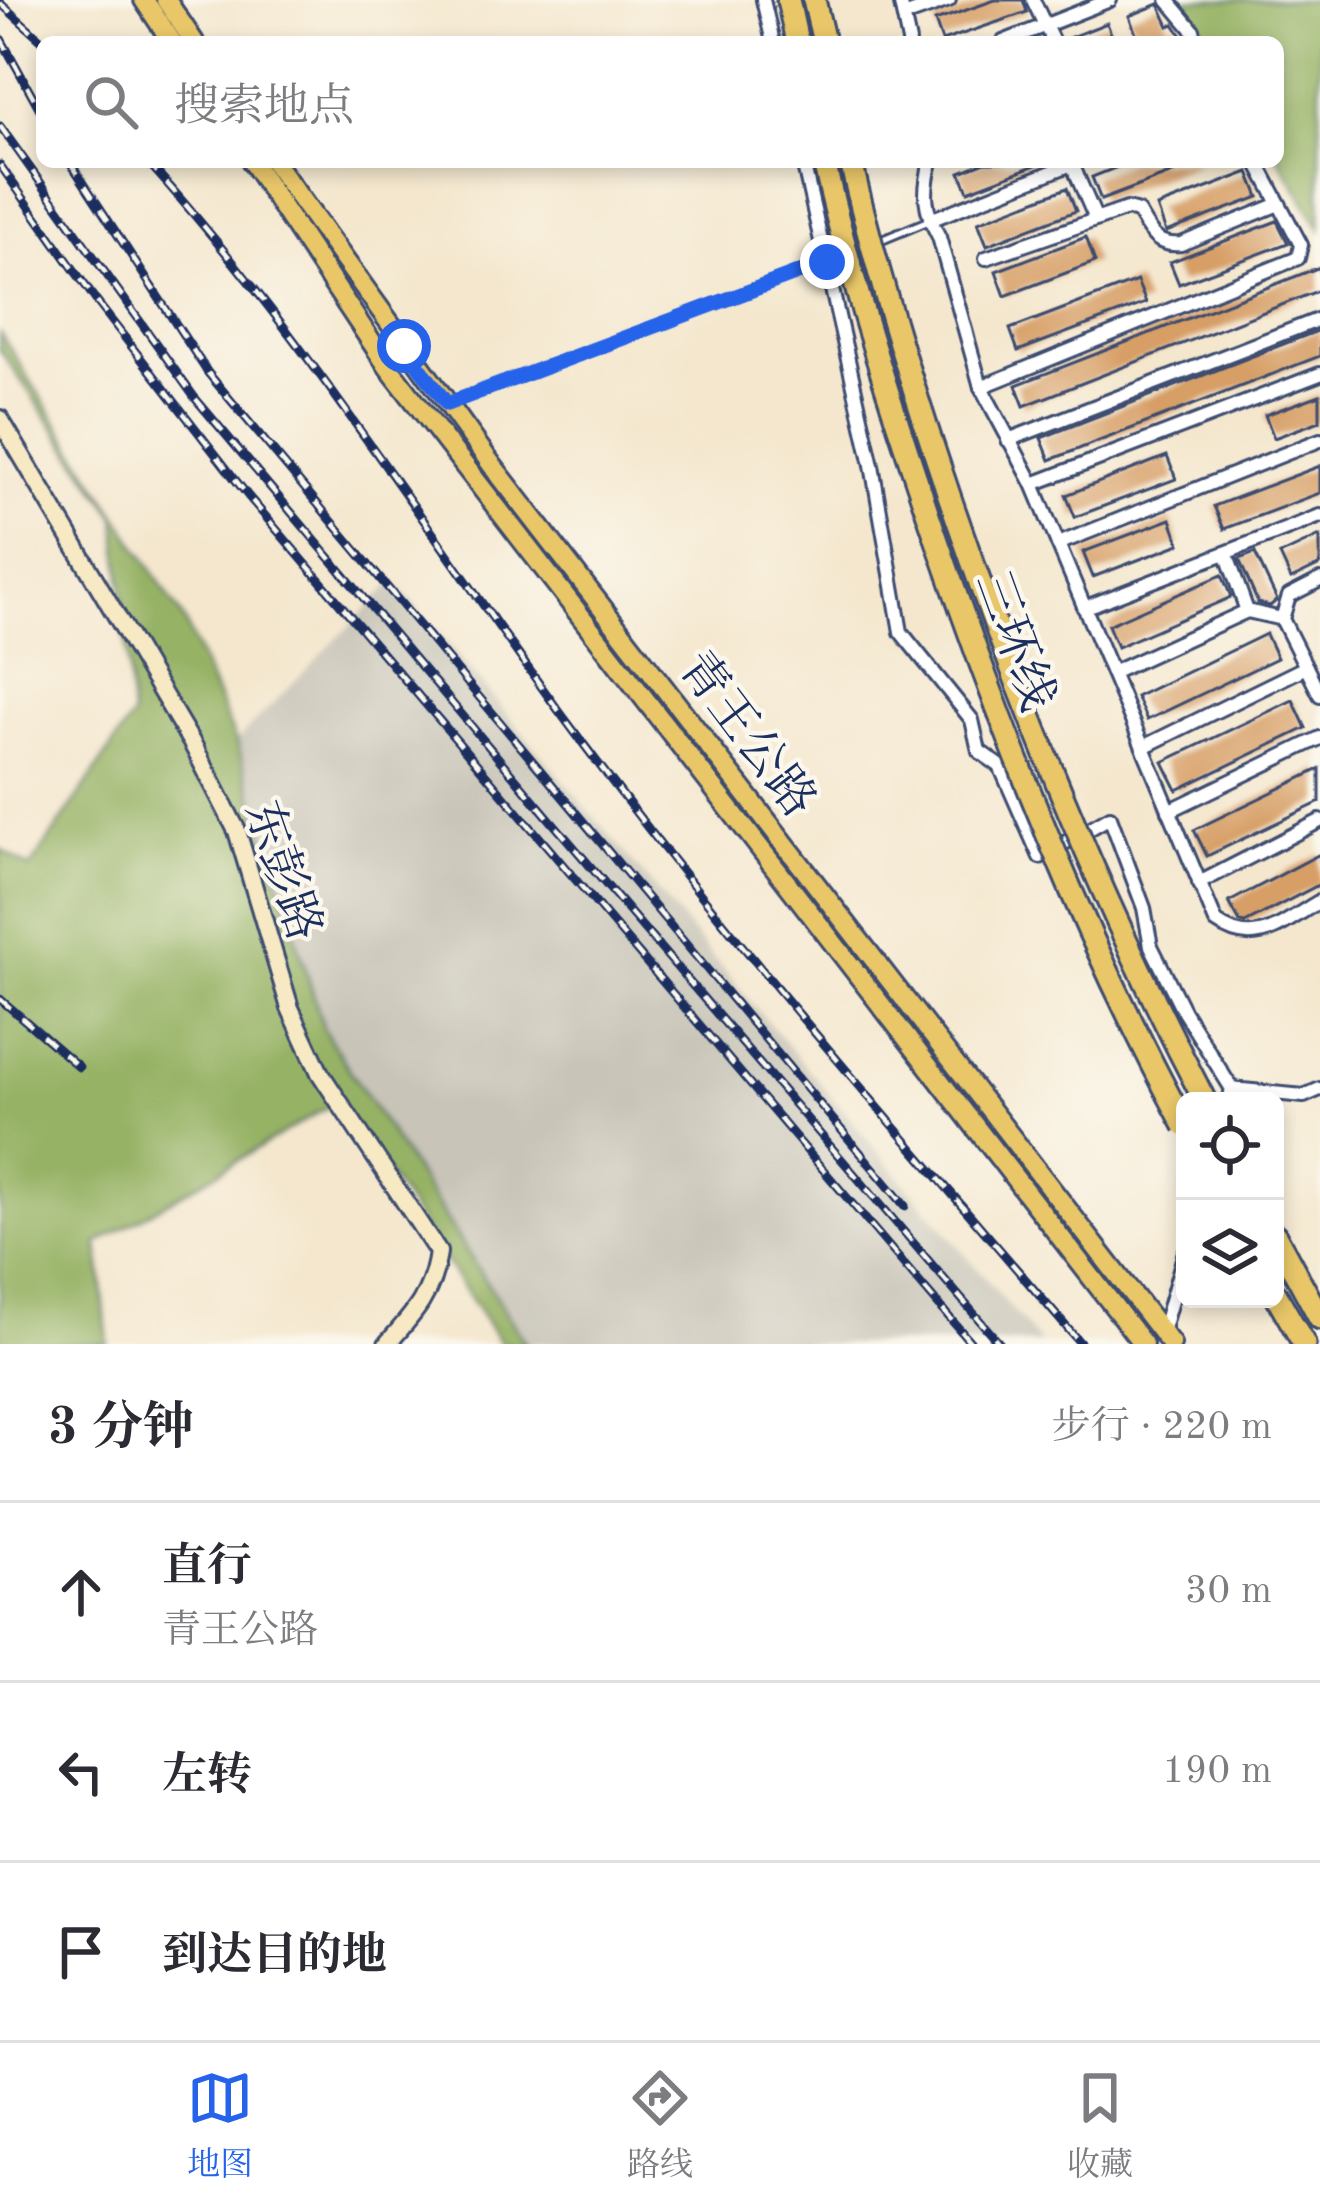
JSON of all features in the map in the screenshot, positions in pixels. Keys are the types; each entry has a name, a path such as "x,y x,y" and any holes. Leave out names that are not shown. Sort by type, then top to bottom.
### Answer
{"highway":[{"path":"788,0 796,36"},
{"path":"814,0 823,36"},
{"name":"三环线","path":"826,168 897,425 971,639 1038,810 1143,1049 1176,1110"},
{"name":"三环线","path":"853,168 924,419 994,628 1054,781 1201,1092"},
{"path":"1284,1251 1320,1318"},
{"path":"1284,1308 1304,1344"}],"main road":[{"path":"144,0 168,36"},
{"path":"166,0 190,36"},
{"name":"青王公路","path":"256,168 388,368 1143,1344"},
{"name":"青王公路","path":"278,168 447,404 1167,1338"}],"street":[{"path":"763,0 772,36"},
{"path":"900,0 909,36"},
{"path":"904,16 950,0"},
{"path":"1033,0 1050,36"},
{"path":"1019,36 1110,0"},
{"path":"1168,0 1194,36"},
{"path":"804,168 872,465 901,632 972,720 979,751 1000,766 1040,857 1110,818 1144,908 1150,946 1229,1092"},
{"path":"929,168 923,190 929,220 939,237 981,387 1033,484 1216,922 1232,934 1254,937 1320,901"},
{"path":"929,220 1061,168"},
{"path":"1076,168 1096,217"},
{"path":"981,387 1298,258 1301,245 1260,168"},
{"path":"986,258 1127,209 1138,212 1154,238 1166,246 1279,204"},
{"path":"1008,440 1320,319"},
{"path":"1033,484 1320,374"},
{"name":"东彭路","path":"0,419 193,745 237,831 290,1008 320,1073 438,1252 436,1275 421,1308 387,1344"},
{"path":"1058,544 1320,440"},
{"path":"1084,608 1320,516"},
{"path":"1226,553 1247,610"},
{"path":"1320,580 1289,596 1282,619 1320,695"},
{"path":"1112,673 1247,610 1282,619"},
{"path":"1142,747 1306,667"},
{"path":"1169,811 1320,738"},
{"path":"1199,883 1320,821"},
{"path":"1284,1096 1304,1096 1320,1089"},
{"path":"1167,1338 1176,1295"}],"lane":[{"path":"868,245 929,220"},
{"path":"447,404 848,254"}],"shaded area":[{"path":"394,581 1041,1344 526,1344 324,1030 236,741"}],"green space":[{"path":"1182,0 1320,0 1320,228 1284,167 1284,36 1205,36"},
{"path":"0,333 184,620 236,741 324,1030 526,1344 501,1344 338,1101 98,1243 108,1344 0,1344 0,849 30,868 132,717 116,517 0,350"}],"building":[{"path":"995,0 1023,0 1027,12 957,36 940,36 935,21"},
{"path":"1159,4 1169,26 1174,24 1182,36 1137,36 1129,16"},
{"path":"1107,23 1112,36 1073,36"},
{"path":"970,168 1028,168 968,191 960,172"},
{"path":"1115,168 1186,168 1101,200 1092,177"},
{"path":"1249,172 1259,197 1166,232 1157,207"},
{"path":"1067,188 1076,211 987,245 978,222"},
{"path":"1277,221 1288,243 1179,284 1170,262"},
{"path":"1086,237 1095,262 1005,296 996,271"},
{"path":"1320,267 1320,290 1024,406 1016,385"},
{"path":"1137,281 1146,303 1018,351 1010,329"},
{"path":"1320,330 1320,356 1050,460 1041,438"},
{"path":"1320,395 1320,421 1274,438 1265,415"},
{"path":"1167,456 1176,479 1075,517 1066,495"},
{"path":"1320,466 1320,493 1224,529 1214,506"},
{"path":"1171,519 1180,544 1093,577 1083,552"},
{"path":"1320,536 1320,565 1291,579 1280,555"},
{"path":"1255,553 1277,600 1270,606 1258,603 1239,559"},
{"path":"1222,575 1231,597 1117,647 1108,625"},
{"path":"1266,634 1277,658 1147,720 1136,697"},
{"path":"1293,700 1306,728 1177,790 1163,762"},
{"path":"1320,769 1320,802 1207,856 1194,830"},
{"path":"1320,854 1320,884 1240,922 1229,902"}],"railway":[{"path":"0,3 37,36"},
{"path":"0,37 36,102"},
{"path":"0,126 195,398 1000,1344"},
{"path":"0,165 97,302 248,496 972,1344"},
{"path":"74,168 208,373 905,1206"},
{"path":"153,168 309,360 618,790 813,1030 1081,1344"},
{"path":"0,999 79,1067"}],"route":[{"path":"404,346 447,404 827,262"}]}
